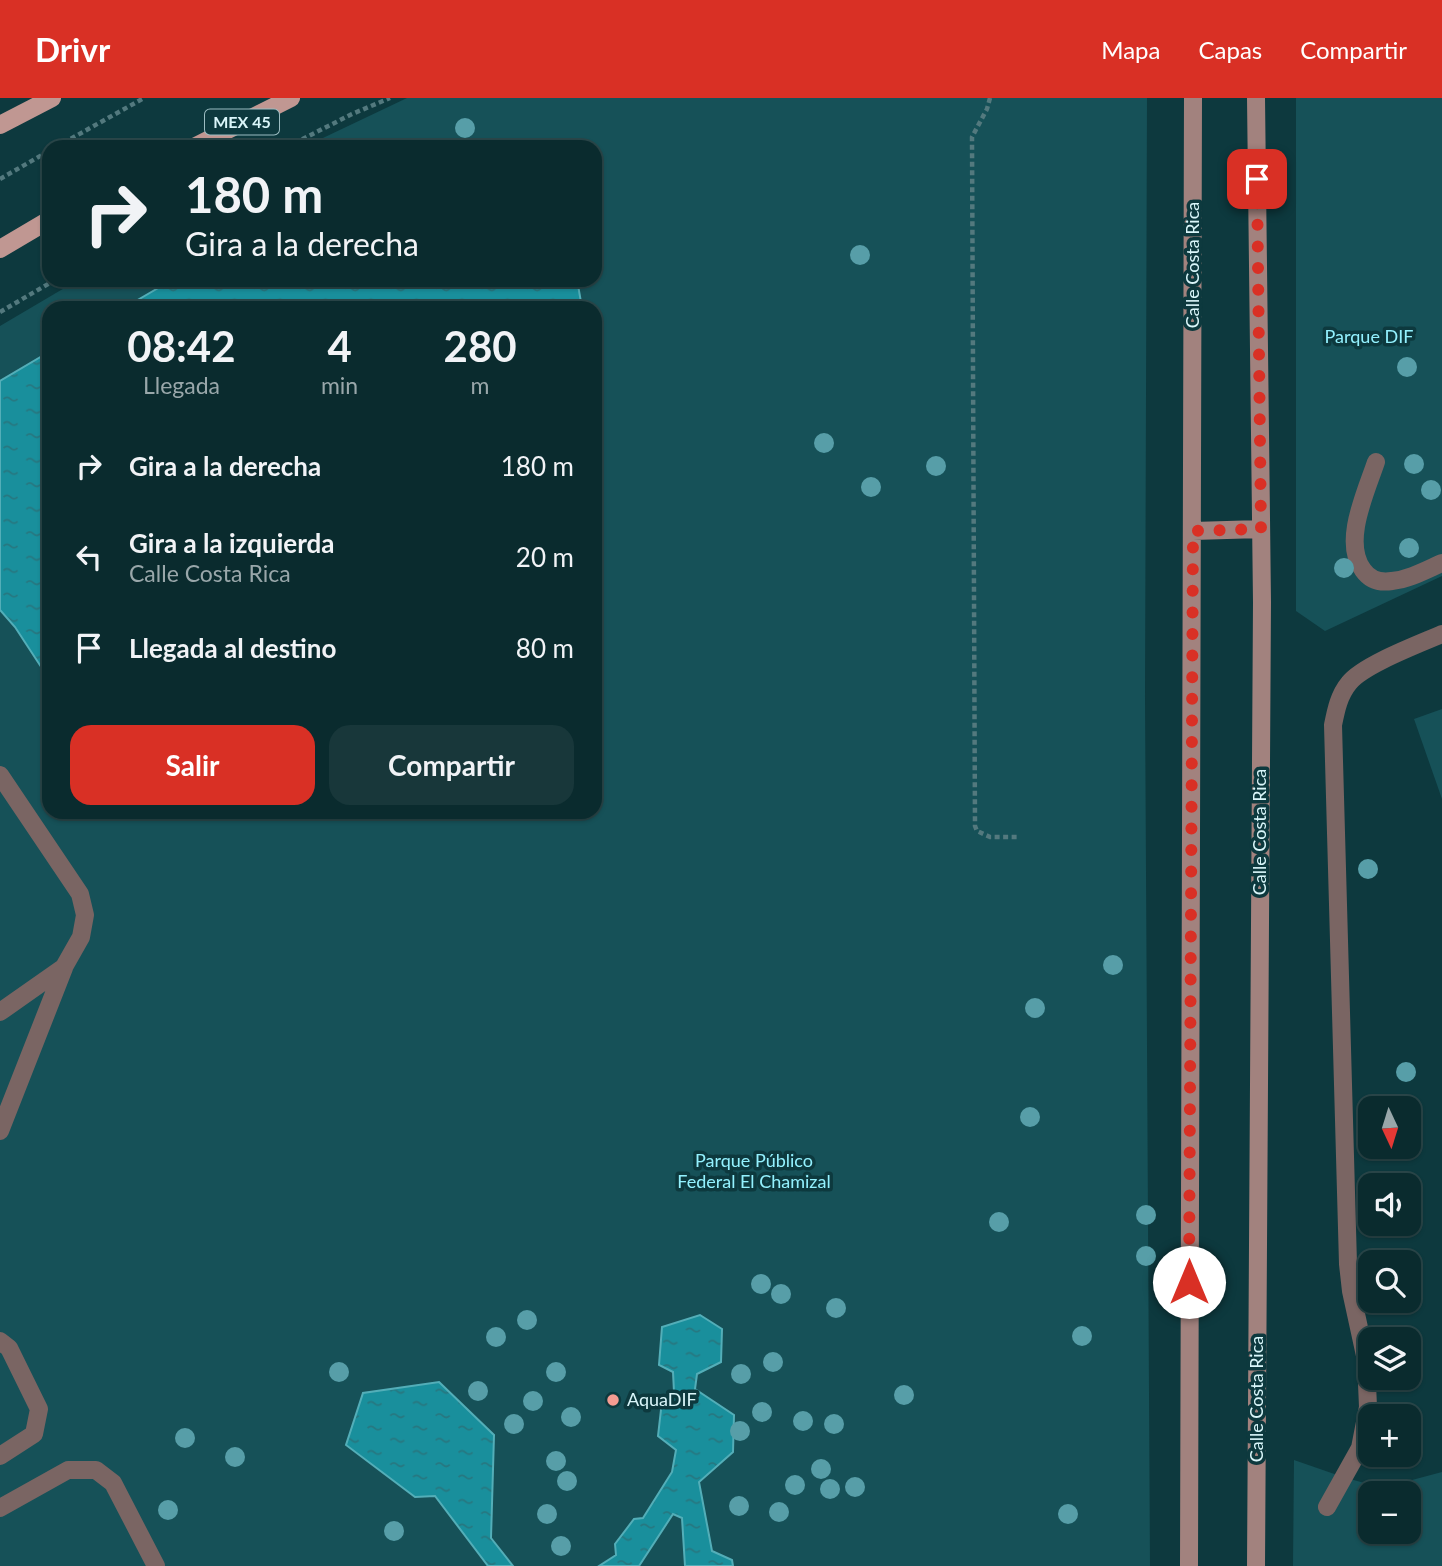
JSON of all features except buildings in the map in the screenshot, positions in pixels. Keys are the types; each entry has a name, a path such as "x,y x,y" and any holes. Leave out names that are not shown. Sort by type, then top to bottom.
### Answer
{"main road":[{"path":"0,125 52,98"},
{"name":"MEX 45","path":"208,140 291,98"},
{"name":"Calle Costa Rica","path":"1189,1566 1193,98"},
{"name":"Calle Costa Rica","path":"1256,98 1262,616 1256,1566"},
{"path":"0,249 42,224"},
{"path":"1193,531 1261,529"}],"lane":[{"path":"1376,462 1357,520 1355,537 1357,560 1365,573 1376,581 1389,582 1410,577 1442,563"},
{"path":"1327,1507 1360,1448 1368,1408 1366,1360 1348,1264 1333,725 1338,704 1349,683 1362,671 1442,634"},
{"path":"0,775 80,894 85,915 81,937 64,967 0,1131"},
{"path":"0,1012 64,967"},
{"path":"0,1341 9,1348 39,1409 34,1433 0,1456"},
{"path":"0,1508 68,1470 96,1470 113,1483 156,1566"}],"path":[{"path":"69,140 144,98"},
{"path":"301,140 390,98"},
{"path":"990,98 972,138 975,826 977,831 990,837 1017,837"},
{"path":"0,178 42,155"},
{"path":"0,312 43,287"}],"green space":[{"name":"Parque Público Federal El Chamizal","path":"407,98 1147,98 1145,697 1150,1566 0,1566 0,326 42,301 42,819 602,819 602,301 42,301 66,287 602,287 602,140 319,140"},
{"name":"Parque DIF","path":"1296,98 1442,98 1442,576 1325,631 1296,611"},
{"path":"1442,709 1442,799 1414,719"},
{"path":"1294,1460 1358,1481 1358,1544 1421,1544 1421,1481 1408,1481 1442,1472 1442,1566 1293,1566"}],"water":[{"path":"160,287 578,287 581,301 136,301"},
{"path":"42,356 42,668 15,627 0,610 0,381"},
{"path":"700,1315 722,1329 721,1362 697,1374 695,1389 734,1415 733,1452 699,1482 712,1551 732,1560 733,1566 685,1566 682,1518 673,1514 639,1566 599,1566 616,1555 615,1544 634,1519 643,1518 672,1472 676,1450 658,1436 662,1401 674,1392 673,1372 659,1365 662,1327"},
{"path":"439,1382 494,1435 491,1538 513,1566 488,1566 435,1496 415,1497 346,1445 363,1393"}],"place":[{"name":"AquaDIF","path":"613,1400"}],"route":[{"path":"1189,1282 1193,531 1261,529 1257,179"}]}
